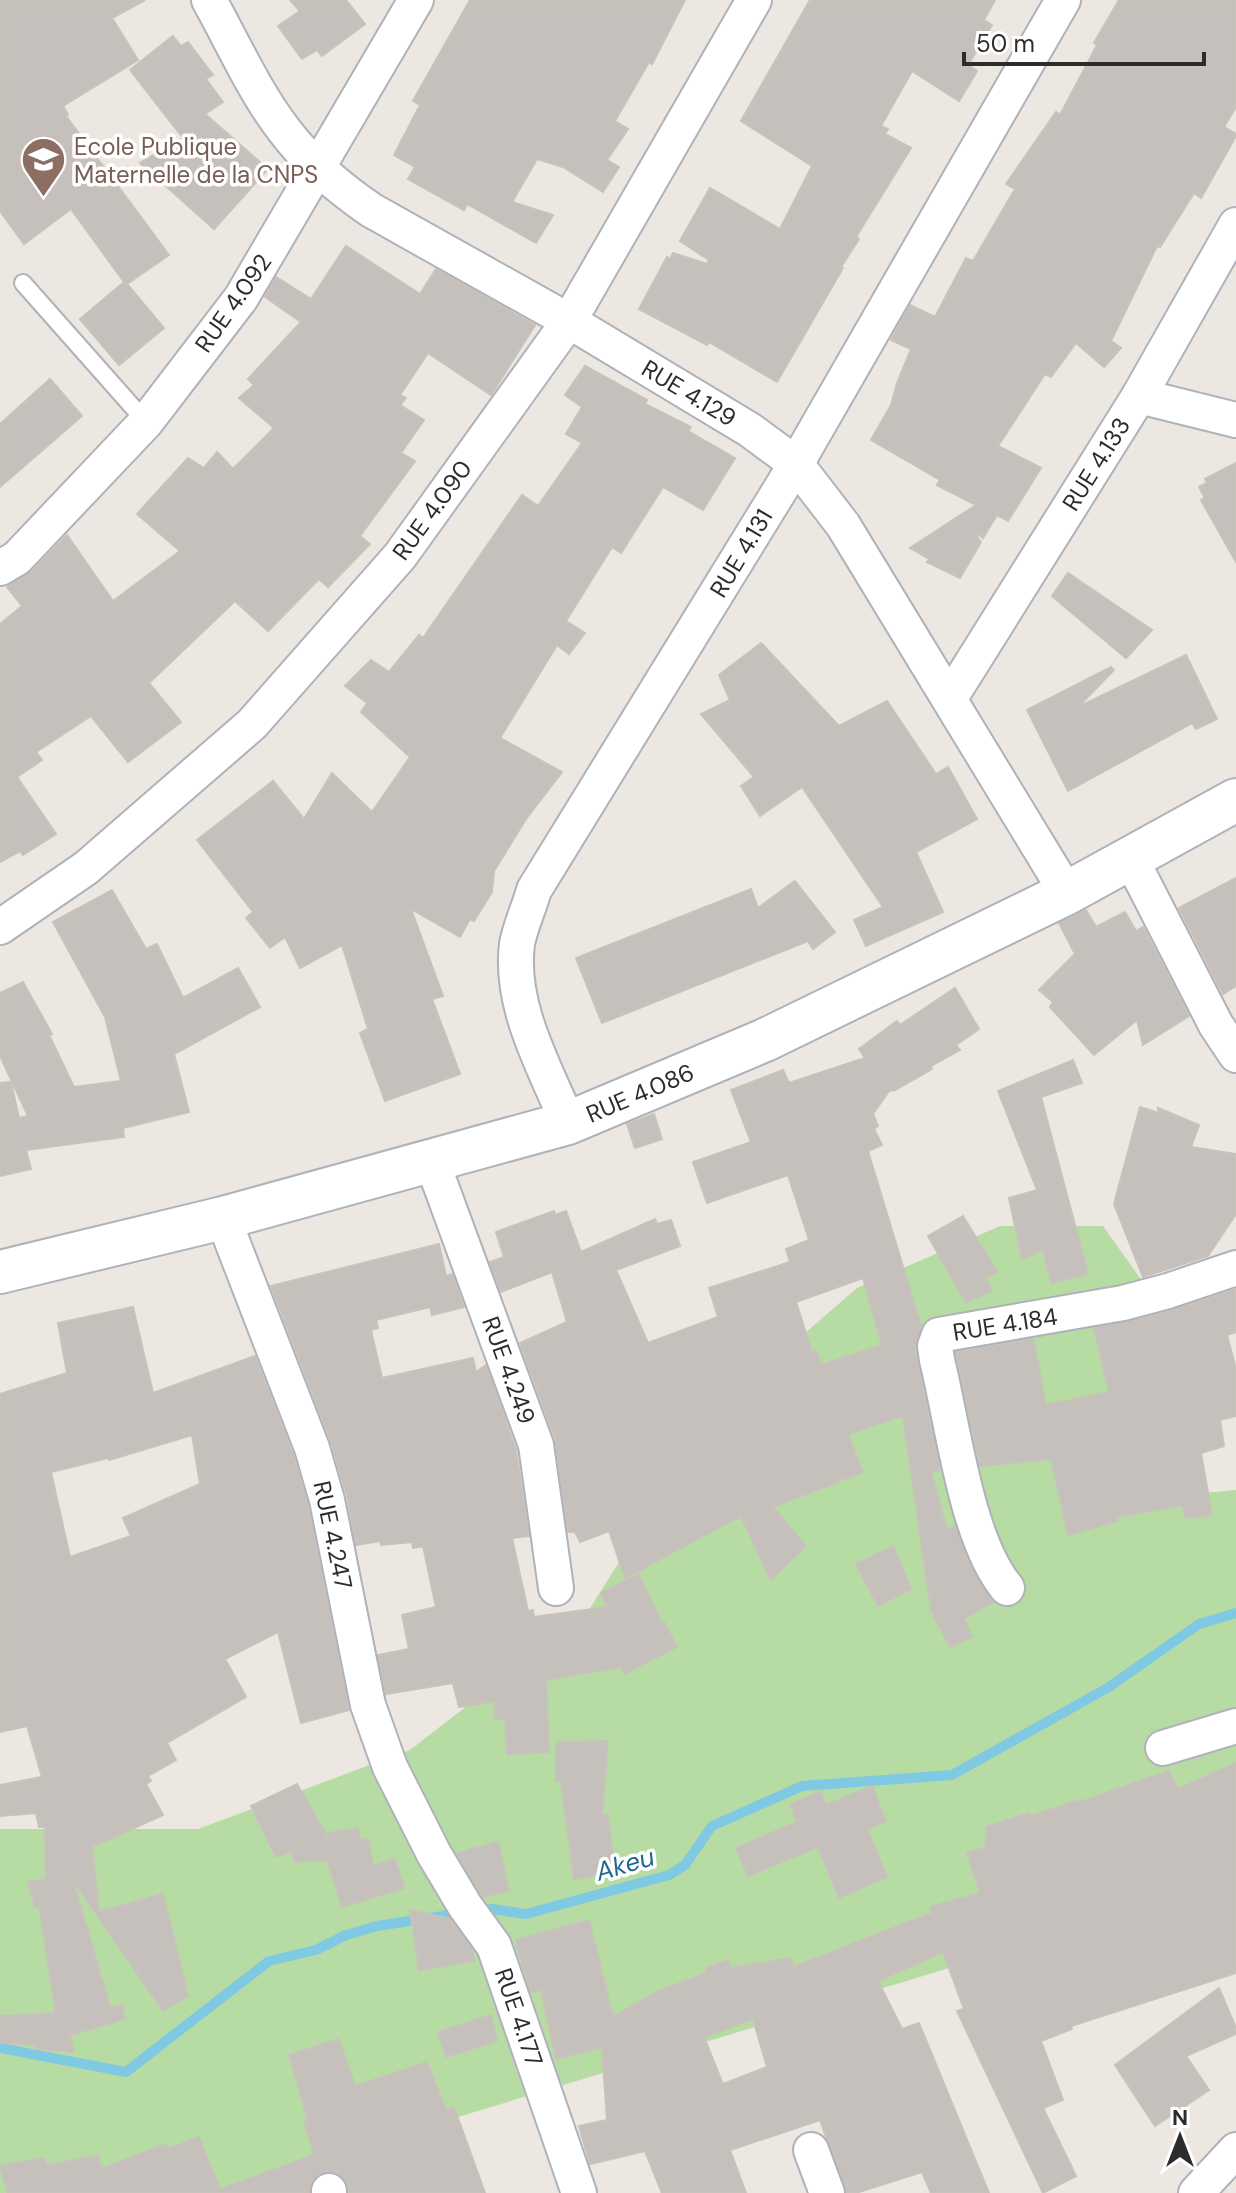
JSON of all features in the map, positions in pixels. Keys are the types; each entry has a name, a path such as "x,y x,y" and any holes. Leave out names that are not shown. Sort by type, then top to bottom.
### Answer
{"street":[{"name":"RUE 4.129","path":"209,0 257,89 284,130 343,191 750,430 796,464 843,525 1067,893"},
{"name":"RUE 4.092","path":"0,568 17,558 146,422 241,298 416,0"},
{"name":"RUE 4.090","path":"0,927 86,868 252,724 400,556 569,321 754,0"},
{"name":"RUE 4.131","path":"568,1123 530,1033 517,989 517,944 534,890 796,464 1063,0"},
{"name":"RUE 4.133","path":"950,698 1139,396 1236,225"},
{"path":"1139,396 1236,420"},
{"name":"RUE 4.086","path":"0,1272 223,1218 568,1123 765,1040 1067,893 1236,800"},
{"path":"1131,859 1216,1025 1236,1055"},
{"name":"RUE 4.249","path":"431,1159 536,1445 556,1588"},
{"name":"RUE 4.247","path":"223,1218 312,1448 327,1500 368,1705 390,1767 434,1854"},
{"name":"RUE 4.184","path":"1007,1588 985,1555 965,1484 937,1360 935,1346 939,1335 1123,1303 1236,1268"},
{"path":"1163,1748 1236,1726"},
{"name":"RUE 4.177","path":"434,1854 465,1906 494,1946 579,2193"},
{"path":"811,2150 827,2193"},
{"path":"1196,2193 1236,2150"},
{"path":"1214,2193 1236,2185"}],"lane":[{"path":"23,283 146,422"}],"green space":[{"path":"1000,1226 1103,1226 1172,1323 1182,1495 1236,1490 1236,1857 1095,1924 220,2189 195,2193 0,2193 0,1829 198,1829 410,1750 587,1613 713,1413 857,1288"}],"building":[{"path":"0,0 145,0 112,18 138,60 63,106 68,114 66,116 169,255 127,284 164,328 119,365 80,319 124,282 71,209 24,244 0,211"},
{"path":"290,0 346,0 365,24 322,56 317,50 302,59 278,26 300,11"},
{"path":"470,0 685,0 652,64 649,62 615,121 628,129 607,160 619,167 603,192 563,167 537,159 512,202 553,215 536,243 467,204 464,210 408,179 415,167 394,155 420,105 413,101"},
{"path":"810,0 995,0 984,20 992,25 968,65 977,71 959,101 912,71 881,126 888,129 885,134 911,148 856,237 859,239 777,382 709,342 707,345 639,309 667,257 670,259 673,253 707,264 709,260 680,241 710,188 780,229 812,166 741,121"},
{"path":"1119,0 1236,0 1236,107 1224,127 1236,136 1201,198 1194,193 1160,247 1157,246 1111,341 1121,348 1104,367 1076,343 1051,377 1045,374 998,446 1041,468 1008,521 997,515 983,538 976,535 981,542 960,578 927,562 929,559 910,548 976,505 937,485 940,480 871,440 891,405 911,349 891,340 910,305 935,317 966,258 973,261 1015,189 1006,184 1056,112 1060,115 1097,45 1094,43"},
{"path":"173,36 181,46 188,42 213,75 206,79 223,102 205,114 268,169 214,229 140,163 183,138 130,70"},
{"path":"346,246 420,294 436,269 535,325 491,395 428,353 400,395 406,398 400,405 424,420 401,453 415,461 360,536 370,544 328,587 319,579 268,631 235,601 149,683 181,722 128,762 91,716 36,752 42,760 17,777 56,834 23,855 20,851 0,862 0,624 22,606 7,587 31,572 67,535 113,601 180,551 137,514 188,458 204,468 217,452 233,469 274,428 239,398 254,385 248,379 301,322 265,297 276,277 311,299"},
{"path":"585,366 647,400 645,404 691,427 688,431 735,458 703,510 663,487 621,553 612,547 566,621 585,633 569,654 557,645 500,738 562,772 526,819 494,871 492,892 460,937 411,909 443,996 432,999 460,1074 385,1101 360,1033 368,1029 342,945 300,968 285,937 270,948 246,918 253,912 197,840 273,781 304,819 332,773 372,812 410,757 361,712 367,703 345,686 371,660 389,672 419,635 423,638 522,495 538,506 582,443 566,434 582,407 565,395"},
{"path":"50,379 82,416 0,487 0,424"},
{"path":"1236,463 1236,562 1201,500 1205,498 1199,487 1207,483 1205,479"},
{"path":"1068,573 1152,630 1126,658 1052,596"},
{"path":"761,643 839,726 887,701 936,774 948,767 977,819 916,852 943,912 866,946 854,920 883,907 802,787 760,816 741,786 754,777 701,714 730,700 719,675"},
{"path":"1186,655 1217,719 1196,729 1192,723 1068,791 1027,710 1111,667 1114,670 1078,707"},
{"path":"1236,878 1236,986 1223,994 1179,908"},
{"path":"795,881 835,932 813,949 808,941 602,1023 576,958 751,889 758,908"},
{"path":"112,890 146,949 157,944 183,998 238,968 260,1007 174,1054 189,1112 123,1128 124,1137 26,1150 31,1169 0,1176 0,1083 11,1082 19,1118 28,1116 0,1056 0,993 23,982 52,1034 49,1035 74,1087 121,1081 105,1017 53,922"},
{"path":"1086,910 1096,927 1125,912 1136,931 1143,927 1189,1016 1143,1045 1137,1020 1094,1055 1050,1007 1053,1002 1039,990 1075,954 1059,923"},
{"path":"955,988 979,1029 956,1045 960,1050 931,1066 932,1069 889,1091 873,1114 878,1126 874,1129 882,1145 868,1151 921,1326 915,1349 940,1470 931,1471 947,1530 955,1526 975,1575 994,1602 964,1619 972,1637 950,1647 931,1610 903,1416 848,1434 863,1472 773,1507 806,1546 771,1580 741,1516 625,1578 609,1531 580,1542 575,1532 568,1532 555,1438 520,1343 567,1322 552,1272 501,1292 490,1262 504,1257 496,1232 554,1211 555,1215 566,1211 581,1252 655,1219 657,1224 671,1220 680,1246 616,1270 648,1343 718,1317 709,1288 790,1262 786,1249 809,1240 788,1175 707,1203 693,1162 751,1142 731,1090 783,1070 789,1083 865,1058 859,1049 897,1021 900,1025","holes":["863,1278 882,1345 821,1365 816,1350 812,1352 796,1302"]},
{"path":"1073,1060 1082,1083 1041,1097 1088,1274 1051,1283 1043,1249 1022,1260 1009,1198 1037,1190 998,1091"},
{"path":"1140,1107 1159,1113 1158,1108 1199,1125 1191,1147 1236,1154 1236,1214 1208,1256 1143,1277 1114,1204"},
{"path":"654,1114 662,1139 635,1148 627,1124"},
{"path":"963,1216 997,1272 985,1278 992,1291 966,1302 928,1236"},
{"path":"439,1244 446,1276 452,1274 464,1307 432,1315 430,1307 376,1320 378,1328 371,1330 382,1378 473,1358 476,1372 486,1365 516,1450 529,1536 512,1538 528,1611 533,1610 534,1617 607,1607 601,1593 639,1574 662,1624 664,1622 677,1647 624,1674 620,1667 546,1680 549,1752 507,1754 505,1719 494,1719 494,1701 459,1707 453,1683 386,1694 378,1655 409,1649 402,1615 436,1607 423,1546 413,1548 412,1542 381,1545 380,1541 356,1545 347,1496 331,1442 271,1286"},
{"path":"1236,1289 1236,1332 1227,1335 1236,1369 1236,1416 1220,1420 1224,1446 1201,1453 1212,1515 1185,1518 1183,1505 1117,1517 1118,1521 1068,1535 1051,1459 980,1466 956,1352 1033,1339 1046,1405 1109,1392 1094,1328 1173,1310"},
{"path":"133,1307 153,1393 255,1356 293,1454 308,1505 349,1710 301,1723 278,1632 225,1659 246,1697 167,1743 176,1760 148,1776 151,1781 146,1784 163,1815 92,1847 99,1912 163,1894 188,1996 163,2011 73,1880 110,2007 122,2005 125,2019 70,2035 74,2052 0,2043 0,2016 56,2013 39,1906 35,1907 28,1882 46,1879 45,1827 39,1827 36,1813 0,1816 0,1785 42,1777 27,1726 0,1732 0,1394 67,1373 58,1323","holes":["192,1435 200,1484 123,1518 131,1536 70,1557 51,1472 109,1460"]},
{"path":"893,1546 911,1589 878,1606 856,1564"},
{"path":"608,1741 602,1816 608,1815 615,1872 574,1879 561,1781 556,1781 556,1742"},
{"path":"1236,1763 1236,1973 1071,2026 1072,2029 1041,2041 1063,2100 1043,2108 1076,2176 1043,2193 957,2011 964,2009 943,1952 878,1981 902,2029 919,2023 989,2193 931,2193 922,2172 856,2193 846,2193 820,2120 730,2150 746,2193 662,2193 645,2151 590,2164 579,2126 607,2120 602,2047 556,2059 541,1990 531,1992 515,1940 589,1920 613,2017 658,1991 707,1973 706,1968 728,1960 731,1968 791,1958 793,1967 932,1913 930,1907 980,1893 967,1853 986,1847 986,1827 1029,1813 1030,1816 1077,1803 1169,1771 1178,1789","holes":["753,2019 767,2067 723,2084 704,2037"]},
{"path":"297,1784 328,1838 328,1833 358,1828 360,1840 368,1839 373,1866 395,1859 404,1888 342,1907 327,1860 294,1862 292,1851 276,1857 251,1806"},
{"path":"872,1786 886,1821 867,1829 887,1877 839,1898 818,1847 748,1876 736,1848 797,1822 790,1804 821,1791 826,1805"},
{"path":"498,1842 509,1891 483,1897 457,1853"},
{"path":"410,1910 450,1919 472,1950 474,1961 419,1970"},
{"path":"1219,1988 1236,2034 1186,2056 1209,2090 1155,2126 1115,2065"},
{"path":"491,2015 497,2041 446,2057 438,2032"},
{"path":"339,2039 355,2086 427,2062 446,2110 454,2107 485,2193 349,2193 346,2180 330,2171 320,2173 312,2180 309,2193 8,2193 0,2166 44,2158 46,2166 98,2155 101,2169 166,2144 168,2149 199,2137 220,2189 314,2155 304,2121 308,2120 289,2055"}],"waterway":[{"name":"Akeu","path":"478,1911 492,1909 526,1914 669,1875 685,1865 712,1826 802,1786 952,1775 1109,1687 1199,1624 1236,1613"},
{"name":"Akeu","path":"0,2048 126,2072 269,1961 316,1950 346,1935 377,1926 462,1913"}],"place":[{"name":"Ecole Publique Maternelle de la CNPS","path":"43,199"}]}
